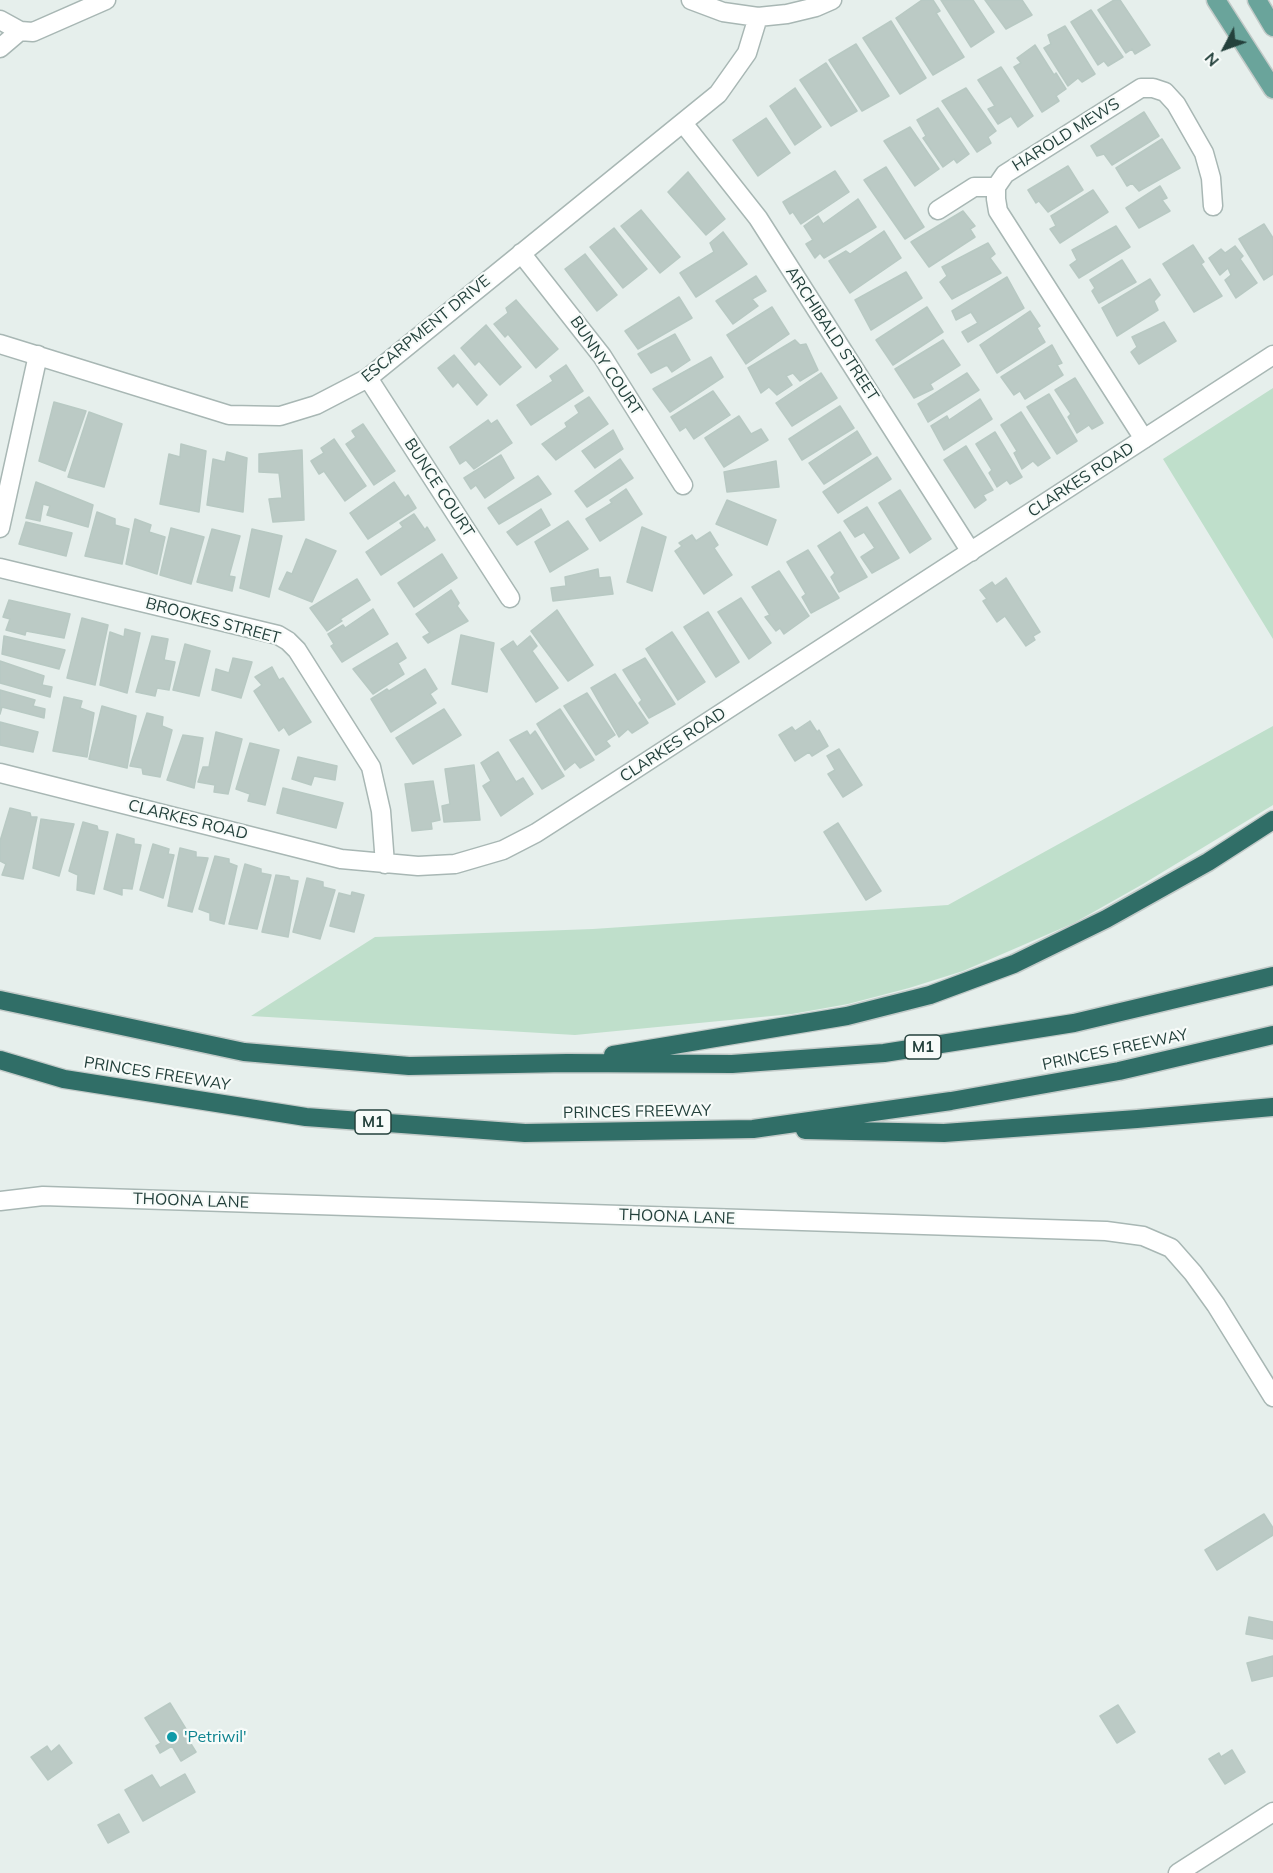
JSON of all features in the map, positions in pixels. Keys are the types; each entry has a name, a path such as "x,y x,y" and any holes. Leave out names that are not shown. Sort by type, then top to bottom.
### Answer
{"highway":[{"path":"567,1063 847,1016 930,995 1014,964 1106,918 1208,862 1273,820"},
{"name":"M1","path":"0,1000 244,1052 409,1066 567,1063 732,1064 884,1053 1074,1023 1273,976"},
{"name":"PRINCES FREEWAY","path":"0,1060 64,1079 306,1118 525,1133 753,1129 951,1101 1119,1071 1273,1035"},
{"path":"753,1129 944,1133 1273,1107"}],"main road":[{"path":"1216,0 1273,89"},
{"path":"1257,0 1273,27"}],"street":[{"path":"0,20 20,31 37,31 106,0"},
{"path":"691,0 723,12 758,17 787,14 816,7 832,0"},
{"name":"ESCARPMENT DRIVE","path":"0,344 229,416 279,416 316,405 368,378 718,94 747,53 758,17"},
{"path":"0,48 20,31"},
{"name":"HAROLD MEWS","path":"996,187 1005,174 1014,167 1141,88 1153,88 1165,92 1176,104 1204,153 1211,178 1213,206"},
{"name":"ARCHIBALD STREET","path":"683,123 758,218 971,552"},
{"path":"938,210 974,187 996,187 998,211 1144,439"},
{"name":"BUNNY COURT","path":"521,253 602,356 683,485"},
{"path":"0,528 38,355"},
{"name":"CLARKES ROAD","path":"0,773 341,859 418,866 455,864 502,850 536,833 1273,355"},
{"name":"BUNCE COURT","path":"368,378 510,598"},
{"name":"BROOKES STREET","path":"0,568 278,635 288,641 297,650 371,767 381,811 385,864"},
{"name":"THOONA LANE","path":"0,1201 43,1196 1082,1230 1143,1236 1171,1248 1193,1273 1216,1305 1273,1397"},
{"path":"1178,1873 1273,1812"}],"green space":[{"path":"1273,388 1273,639 1163,459"},
{"path":"1273,726 1273,805 1074,923 963,971 909,988 848,1004 792,1014 575,1035 251,1016 375,937 593,929 948,905"}],"building":[{"path":"922,0 933,0 940,11 936,13 964,57 933,75 896,18"},
{"path":"941,0 973,0 994,32 971,47"},
{"path":"985,0 1022,0 1032,15 1006,29"},
{"path":"1114,0 1120,0 1150,45 1135,54 1132,49 1126,53 1098,10"},
{"path":"1091,10 1123,57 1108,66 1104,61 1098,65 1071,22"},
{"path":"891,21 926,78 900,94 863,38"},
{"path":"1065,26 1095,74 1082,82 1078,78 1068,86 1044,48 1051,44 1048,35"},
{"path":"856,44 889,96 862,111 829,60"},
{"path":"1035,45 1066,89 1056,96 1059,101 1042,112 1014,67 1021,63 1017,58"},
{"path":"826,63 857,111 831,126 800,80"},
{"path":"1001,67 1033,116 1018,127 1011,116 998,124 988,109 995,106 978,80"},
{"path":"795,88 821,127 795,145 770,106"},
{"path":"966,88 996,131 988,137 991,143 977,152 942,101"},
{"path":"938,108 969,154 957,163 954,159 943,167 923,138 926,136 917,120"},
{"path":"1144,112 1159,136 1112,165 1104,154 1097,156 1091,146"},
{"path":"766,118 790,153 758,176 733,140"},
{"path":"910,127 939,169 915,186 884,141"},
{"path":"1162,139 1180,168 1139,191 1132,183 1127,186 1116,168"},
{"path":"1068,166 1083,190 1048,212 1039,201 1036,203 1028,190"},
{"path":"886,167 924,227 905,239 864,180"},
{"path":"835,171 849,192 801,224 793,212 790,214 783,202"},
{"path":"688,172 725,219 706,235 668,192"},
{"path":"1160,186 1167,198 1162,200 1170,211 1139,228 1126,208"},
{"path":"1093,190 1108,212 1060,243 1050,229 1056,226 1051,216"},
{"path":"858,199 876,227 824,258 820,253 815,258 806,244 813,240 804,226 818,216 823,224"},
{"path":"641,210 680,257 660,273 621,226"},
{"path":"963,211 975,226 970,229 975,237 929,267 911,242"},
{"path":"1264,224 1273,238 1273,274 1264,280 1239,239"},
{"path":"1116,226 1130,247 1079,278 1070,265 1077,260 1072,250"},
{"path":"614,228 647,269 623,288 590,247"},
{"path":"884,231 901,258 850,293 829,261 846,251 850,254"},
{"path":"723,232 747,264 696,297 680,273 714,252 710,243"},
{"path":"988,243 995,254 990,258 1001,273 952,299 940,282 947,276 942,267"},
{"path":"1193,245 1204,262 1201,264 1222,296 1194,312 1163,264"},
{"path":"1235,246 1243,256 1240,259 1257,283 1236,298 1225,280 1231,275 1228,268 1220,275 1209,258 1221,249 1225,253"},
{"path":"585,254 617,295 597,311 565,269"},
{"path":"1122,260 1136,282 1099,303 1092,291 1095,288 1090,280"},
{"path":"906,272 922,298 871,330 855,300"},
{"path":"756,276 766,291 752,299 758,306 733,324 716,301"},
{"path":"1007,277 1024,308 968,342 962,332 978,323 971,312 956,320 952,311"},
{"path":"1150,279 1160,295 1154,301 1158,310 1117,336 1102,308"},
{"path":"679,297 692,318 638,349 625,331"},
{"path":"516,300 558,349 536,368 508,334 505,337 494,324 508,313 506,308"},
{"path":"772,307 789,334 746,364 727,335"},
{"path":"927,307 943,332 893,365 876,340"},
{"path":"1030,311 1040,326 1037,328 1045,342 997,373 980,345"},
{"path":"1164,322 1176,341 1139,364 1131,352 1137,347 1132,337"},
{"path":"486,325 521,367 500,385 479,361 475,365 461,348"},
{"path":"675,334 690,360 672,372 667,365 651,373 638,354"},
{"path":"795,340 800,345 806,344 818,370 800,381 793,373 786,376 792,385 777,395 769,387 761,393 748,368"},
{"path":"943,340 960,365 930,384 933,389 914,398 895,369"},
{"path":"1052,345 1062,363 1057,365 1063,375 1025,399 1020,391 1014,395 1001,377"},
{"path":"454,355 487,395 477,405 458,382 453,387 438,368"},
{"path":"711,357 723,377 670,412 653,389"},
{"path":"566,365 583,391 531,425 517,405 553,381 550,376"},
{"path":"821,373 837,398 792,426 776,403"},
{"path":"967,373 979,390 928,422 918,404"},
{"path":"1075,378 1103,423 1092,429 1089,425 1077,433 1068,417 1071,414 1055,390"},
{"path":"713,391 730,415 694,439 686,427 680,431 671,417"},
{"path":"1049,394 1077,441 1057,454 1027,407"},
{"path":"589,397 608,424 556,460 542,444 567,427 565,423 579,413 575,406"},
{"path":"980,399 992,419 944,450 931,426 947,416 949,420"},
{"path":"54,402 86,411 65,471 39,461"},
{"path":"840,406 854,428 802,460 789,439"},
{"path":"89,412 122,424 104,487 68,477"},
{"path":"1021,412 1050,458 1038,466 1033,461 1022,469 1014,453 1017,451 1001,425"},
{"path":"739,416 751,434 761,429 768,440 724,467 705,438"},
{"path":"488,420 491,424 497,420 512,443 474,469 466,460 460,464 450,447"},
{"path":"363,424 395,471 374,485 346,444 356,437 352,431"},
{"path":"613,430 623,449 595,468 582,451"},
{"path":"857,431 871,454 824,484 809,463"},
{"path":"995,432 1022,477 1010,484 1007,480 997,487 989,473 992,470 976,444"},
{"path":"334,439 366,486 345,501 324,471 319,474 311,461 324,453 321,448"},
{"path":"181,444 206,451 199,512 160,504 169,454 180,457"},
{"path":"966,446 993,490 983,495 986,500 975,508 944,460"},
{"path":"302,450 304,520 273,522 269,499 282,498 279,473 259,472 259,454"},
{"path":"227,452 247,458 243,512 207,505 213,459 225,462"},
{"path":"501,455 514,478 485,498 476,485 471,489 464,478"},
{"path":"877,457 891,479 838,513 823,492"},
{"path":"620,459 633,478 587,507 575,491"},
{"path":"776,461 779,487 727,492 724,472"},
{"path":"538,476 551,494 499,524 488,508"},
{"path":"36,482 93,505 88,527 47,515 50,506 43,504 40,521 26,518"},
{"path":"394,482 405,498 408,495 416,508 368,539 350,513"},
{"path":"626,489 642,514 600,541 586,519 612,503 610,500"},
{"path":"900,490 931,539 910,553 879,503"},
{"path":"727,500 776,520 767,545 716,524"},
{"path":"867,507 899,558 872,573 861,557 875,548 864,532 855,537 844,521"},
{"path":"541,509 550,525 517,545 507,532"},
{"path":"97,512 115,519 115,525 129,529 122,564 85,556"},
{"path":"414,514 425,530 427,527 435,540 381,575 366,552 403,527 400,523"},
{"path":"135,519 151,525 149,532 165,537 157,574 126,564"},
{"path":"568,521 588,549 550,572 535,542"},
{"path":"26,522 72,533 66,556 19,544"},
{"path":"642,527 666,537 652,591 627,582"},
{"path":"171,528 204,537 191,584 160,575"},
{"path":"212,529 240,536 229,576 235,577 232,591 197,582"},
{"path":"252,529 282,536 269,597 240,588"},
{"path":"710,532 718,545 714,548 732,575 704,594 675,551 682,546 679,543 692,535 696,541"},
{"path":"840,532 867,577 839,592 831,577 835,573 818,546"},
{"path":"306,539 336,551 312,602 279,589 287,572 292,574"},
{"path":"808,550 839,598 811,613 802,597 806,594 787,562"},
{"path":"442,554 457,578 414,607 398,583"},
{"path":"598,569 599,578 610,577 613,594 553,601 551,588 566,586 565,577"},
{"path":"779,571 809,616 784,634 780,628 776,631 765,617 770,615 752,587"},
{"path":"1006,578 1040,632 1033,636 1035,640 1026,646 1005,616 997,622 983,601 987,599 980,590 992,582 995,586"},
{"path":"357,579 370,600 340,619 342,621 327,631 310,608"},
{"path":"451,590 459,603 457,606 468,621 428,643 423,637 430,633 416,614"},
{"path":"741,598 771,643 749,659 718,612"},
{"path":"9,600 70,614 64,638 26,631 25,635 6,630 10,619 3,617"},
{"path":"373,609 388,634 342,662 331,646 334,644 328,634 343,625 345,628"},
{"path":"557,610 593,665 568,681 531,631"},
{"path":"708,612 739,662 716,677 684,627"},
{"path":"82,618 108,625 95,685 67,678"},
{"path":"125,629 140,633 127,693 100,685 110,632 124,637"},
{"path":"672,632 705,682 678,700 646,649"},
{"path":"461,635 494,643 487,692 452,684"},
{"path":"4,636 65,650 59,669 2,654"},
{"path":"152,636 168,639 164,660 175,662 169,690 157,688 155,696 136,692"},
{"path":"530,636 537,646 532,651 558,688 536,702 501,649 513,641 517,647"},
{"path":"397,643 406,658 398,663 404,674 373,694 353,669"},
{"path":"185,644 210,651 199,696 173,690"},
{"path":"233,658 252,662 241,698 212,690 216,669 229,673"},
{"path":"645,658 675,704 649,718 639,703 642,700 623,670"},
{"path":"0,661 44,676 42,685 52,687 50,697 0,683"},
{"path":"272,667 279,680 283,678 311,722 289,735 284,727 279,731 254,691 262,685 255,677"},
{"path":"425,669 437,689 430,694 436,703 391,732 371,699"},
{"path":"615,674 648,723 632,733 628,729 619,737 591,688"},
{"path":"0,690 35,700 33,706 45,709 44,718 2,707 0,714"},
{"path":"587,693 615,735 606,741 610,746 596,755 564,706"},
{"path":"64,697 82,701 80,708 94,713 87,757 53,751"},
{"path":"102,706 136,716 127,768 89,759"},
{"path":"444,709 461,735 413,764 396,738"},
{"path":"560,709 594,760 580,768 575,762 565,770 537,724"},
{"path":"147,713 163,717 162,726 172,730 160,777 143,774 142,768 130,766"},
{"path":"810,721 817,732 819,730 828,746 812,756 809,752 795,761 779,735 792,727 795,731"},
{"path":"0,722 38,732 33,752 0,745"},
{"path":"527,731 530,736 535,731 564,776 542,789 510,740"},
{"path":"216,732 242,739 228,794 214,792 215,785 198,782 203,767 209,767"},
{"path":"183,735 203,738 194,788 167,780"},
{"path":"250,743 279,750 265,805 248,801 250,794 236,789"},
{"path":"839,749 862,785 843,797 828,774 835,770 827,756"},
{"path":"498,752 516,782 523,778 533,794 501,816 483,786 491,781 481,763"},
{"path":"298,757 337,766 335,780 314,776 311,785 292,779"},
{"path":"474,765 480,820 444,822 442,806 450,804 445,769"},
{"path":"433,781 440,820 431,822 432,829 412,831 405,784"},
{"path":"283,788 343,803 336,828 277,813"},
{"path":"10,808 30,813 31,817 37,817 23,879 2,875 6,864 0,861 0,841"},
{"path":"41,819 74,824 59,876 33,868"},
{"path":"83,822 97,826 98,830 108,832 94,894 77,890 78,875 69,871"},
{"path":"838,823 881,891 866,900 824,832"},
{"path":"117,834 134,839 134,844 141,845 132,889 122,888 122,895 104,889"},
{"path":"153,844 169,849 168,854 174,855 163,898 140,890"},
{"path":"180,848 196,852 196,857 208,858 192,912 168,906"},
{"path":"215,856 229,859 229,863 237,866 224,924 210,920 210,913 199,909"},
{"path":"245,864 261,869 261,873 271,875 257,929 229,924"},
{"path":"276,875 298,881 288,937 262,932"},
{"path":"307,878 323,882 323,887 335,890 320,939 293,932"},
{"path":"352,892 364,895 354,932 330,926 339,893 351,896"},
{"path":"1264,1514 1273,1528 1273,1535 1217,1570 1205,1550"},
{"path":"1249,1617 1273,1622 1273,1639 1246,1634"},
{"path":"1273,1656 1273,1676 1252,1681 1247,1663"},
{"name":"'Petriwil'","path":"170,1703 186,1729 183,1731 196,1752 181,1761 172,1746 160,1753 156,1746 161,1743 145,1718"},
{"path":"1118,1705 1135,1732 1117,1743 1100,1716"},
{"path":"59,1745 72,1763 48,1780 31,1757 47,1746 51,1752"},
{"path":"1232,1750 1245,1772 1225,1784 1209,1759 1219,1753 1221,1757"},
{"path":"185,1774 195,1792 143,1821 125,1790 152,1775 160,1788"},
{"path":"119,1814 129,1832 108,1843 98,1825"}],"place":[{"name":"'Petriwil'","path":"172,1737"}]}
